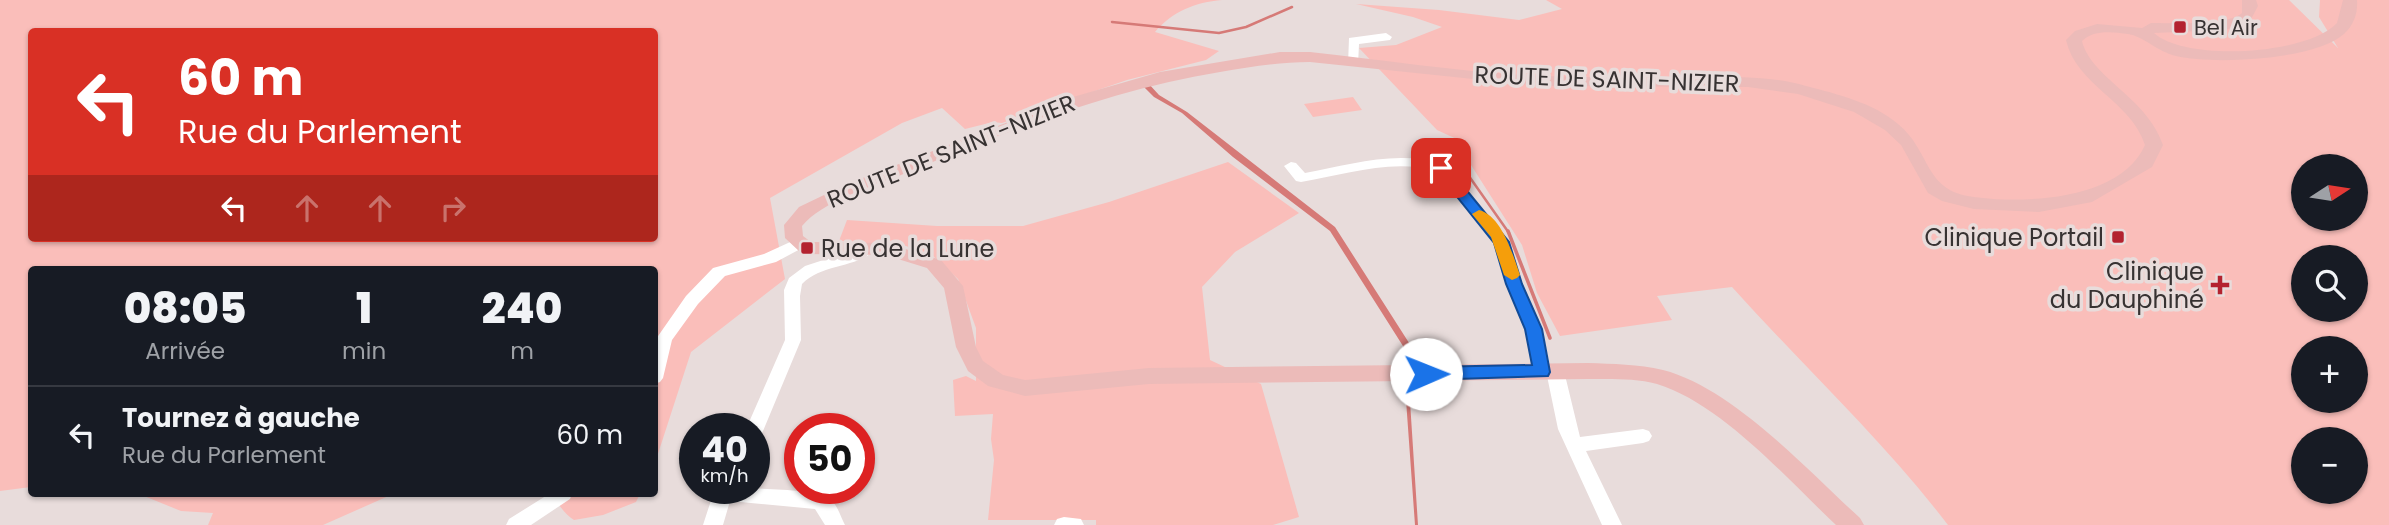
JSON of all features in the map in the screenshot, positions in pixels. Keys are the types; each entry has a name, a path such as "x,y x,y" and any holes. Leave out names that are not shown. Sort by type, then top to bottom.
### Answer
{"main road":[{"path":"2092,70 2075,50 2074,40 2077,35 2110,29 2145,33 2151,28 2235,23 2249,14 2249,0"},
{"path":"2145,33 2149,39 2162,46 2193,54 2229,56 2278,51 2336,34 2347,21 2350,0"},
{"name":"ROUTE DE SAINT-NIZIER","path":"1852,525 1731,414 1685,386 1641,373 1548,371 1149,376 1042,388 1017,387 984,374 970,358 957,297 944,274 934,264 906,253 868,248 807,248 794,238 793,225 804,211 817,204 920,160 1079,100 1160,77 1267,58 1310,57 1527,80 1748,82 1800,89 1860,107 1891,126 1908,143 1928,182 1948,197 1974,203 2039,206 2078,201 2098,192 2133,173 2146,163 2153,150 2152,135 2144,120 2092,70"}],"street":[{"path":"1353,62 1353,41 1386,37"},
{"path":"1441,168 1449,163 1448,144"},
{"path":"1291,166 1301,178 1383,164 1429,163 1441,168 1501,242 1514,284 1534,329 1567,429 1612,525"},
{"path":"658,362 664,339 692,300 719,272 770,258 799,243"},
{"path":"762,413 793,340 795,328 792,289 795,281 815,267 863,253 868,248"},
{"path":"1576,445 1643,436"},
{"path":"770,496 820,502 827,508 835,525"},
{"path":"516,525 559,497"},
{"path":"713,525 720,504"},
{"path":"1064,525 1073,525"}],"shaded area":[{"path":"0,0 1222,0 1185,9 1155,32 1219,51 1206,60 1127,80 1002,123 993,122 965,129 942,108 902,123 770,198 785,279 691,352 658,454 658,266 28,266 28,487 0,491"},
{"path":"1546,0 2289,0 2338,48 2319,17 2320,0 2389,0 2389,525 1948,525 1870,433 1732,287 1657,296 1672,320 1560,336 1537,293 1522,245 1471,165 1461,141 1437,130 1359,48 1396,45 1442,27 1413,17 1356,4 1439,10 1519,20 1562,9"},
{"path":"1148,83 1159,95 1187,112 1335,227 1411,346 1412,368 1406,367 1403,346 1330,231 1233,157 1182,113 1154,97 1142,85"},
{"path":"1353,97 1362,110 1313,117 1304,104"},
{"path":"1228,162 1299,213 1235,252 1202,287 1210,360 1261,384 1299,517 1273,525 1096,525 1096,520 988,520 994,460 991,439 993,414 955,416 953,380 966,376 976,381 976,328 958,279 933,256 906,246 839,241 847,220 937,226 1023,226 1109,202"},
{"path":"1405,386 1409,386 1418,525 1415,525"},
{"path":"146,497 386,497 323,525 208,525 213,513 181,511"},
{"path":"551,497 638,497 636,502 603,515 574,520"}],"waterway":[{"path":"1112,22 1219,33 1246,27 1292,7"},
{"path":"1459,162 1509,232"},
{"path":"1509,232 1550,338"}],"slow traffic":[{"path":"1479,214 1498,236 1512,275"}],"place":[{"name":"Bel Air","path":"2180,27"},
{"name":"Clinique Portail","path":"2118,237"},
{"name":"Rue de la Lune","path":"807,248"},
{"name":"Clinique du Dauphiné","path":"2220,285"}],"route":[{"path":"1426,374 1542,372 1534,329 1514,284 1501,242 1441,168"}]}
